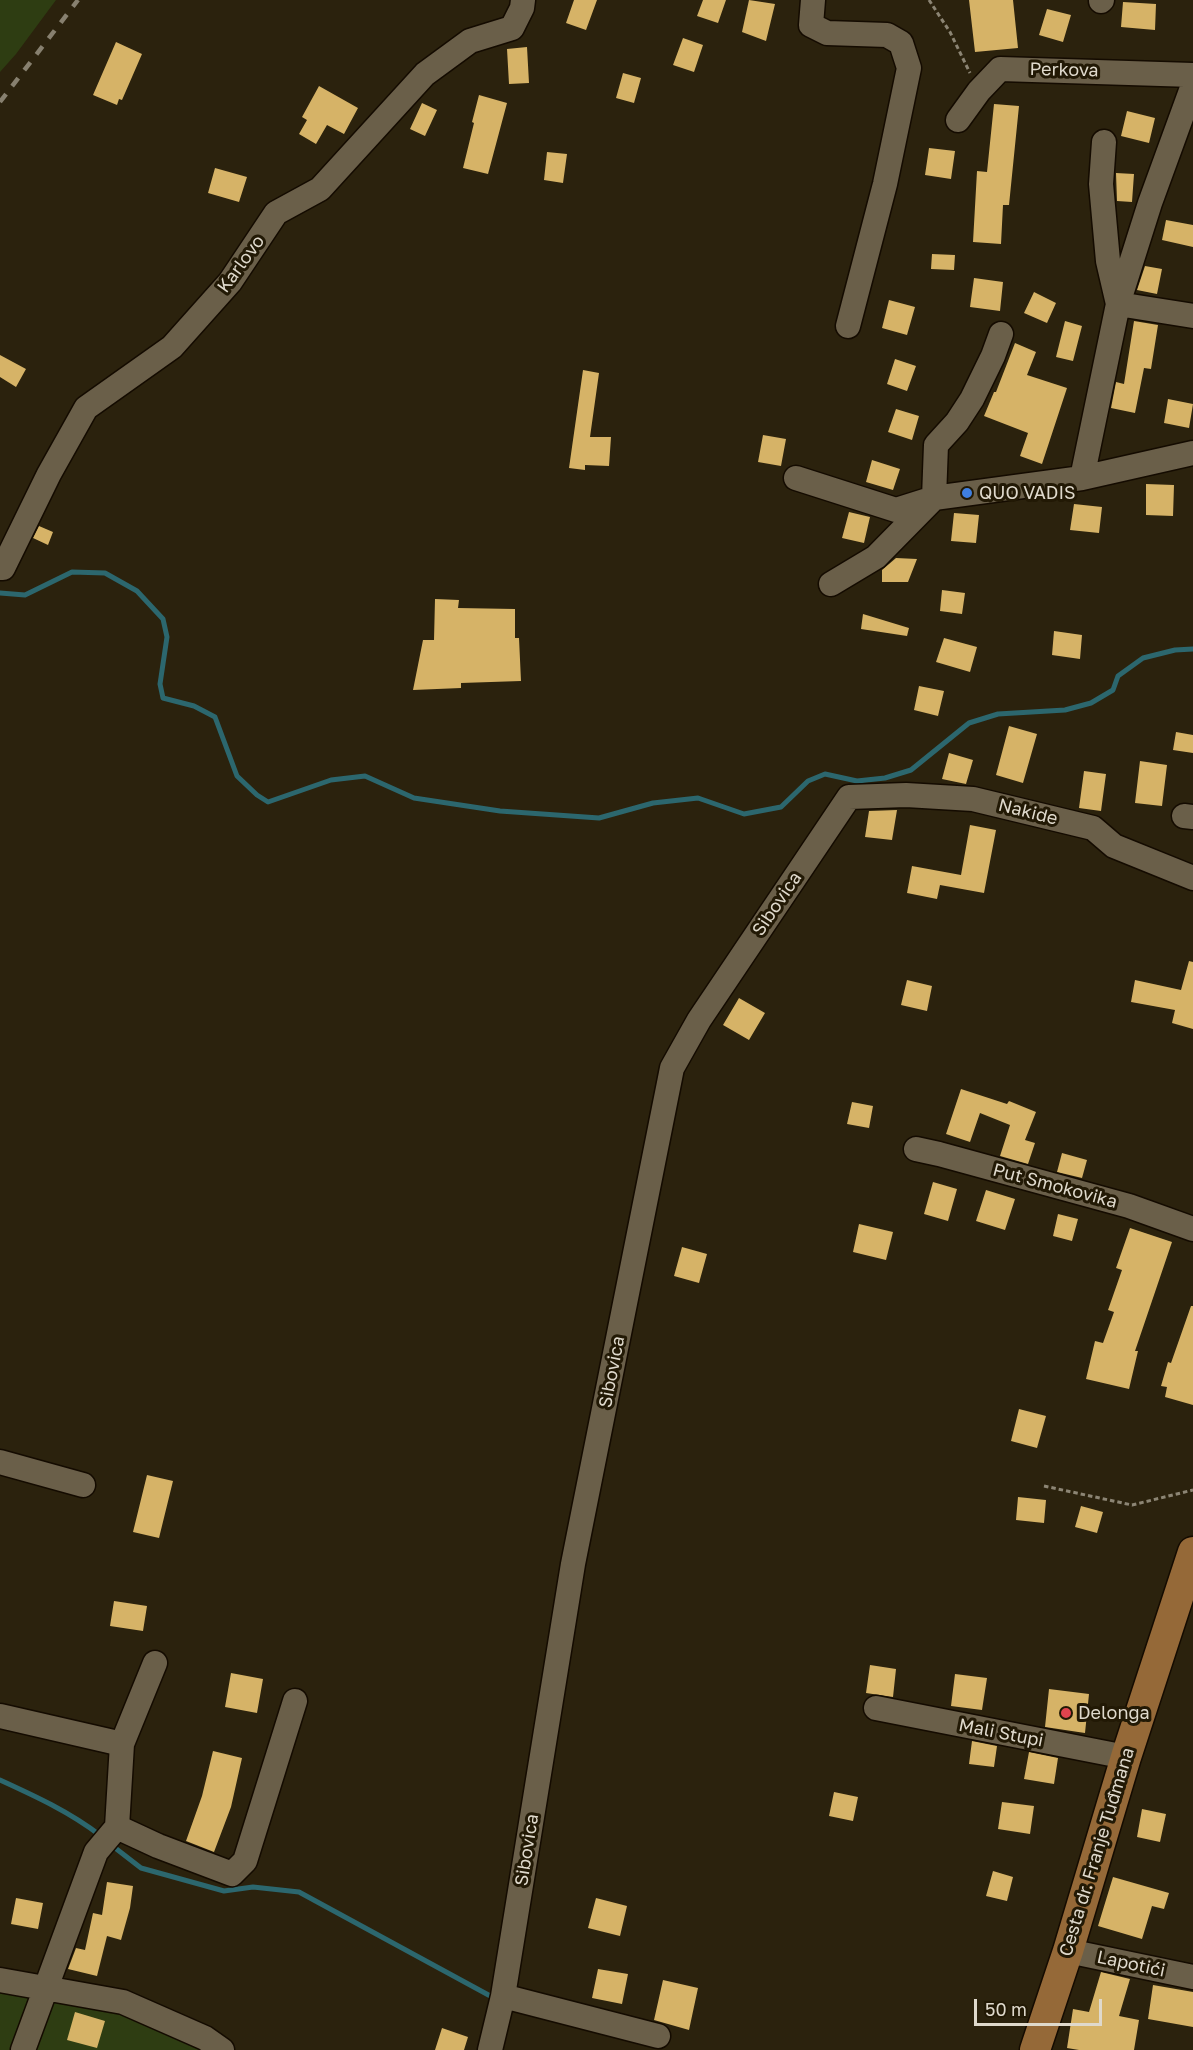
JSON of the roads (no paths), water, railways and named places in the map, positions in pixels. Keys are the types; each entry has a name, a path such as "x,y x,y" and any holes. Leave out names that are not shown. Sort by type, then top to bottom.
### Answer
{"main road":[{"name":"Cesta dr. Franje Tuđmana","path":"1035,2050 1068,1951 1125,1757 1193,1552"}],"street":[{"name":"Karlovo","path":"0,568 3,568 49,474 86,408 172,347 230,282 276,213 320,189 425,74 470,41 512,28 524,0"},
{"path":"813,0 810,25 827,33 887,35 901,43 909,68 885,184 848,326"},
{"name":"Perkova","path":"958,120 979,91 1000,69 1193,75"},
{"path":"1082,478 1118,304 1150,203 1193,85"},
{"path":"1104,142 1101,184 1108,261 1118,304"},
{"path":"1118,304 1193,316"},
{"path":"831,584 876,557 934,498 936,445 957,422 972,399 1001,334"},
{"path":"796,478 896,510 934,498 1082,478 1193,453"},
{"name":"Nakide","path":"849,797 906,795 973,799 1093,828 1114,846 1193,878"},
{"name":"Sibovica","path":"490,2050 503,1996 573,1564 672,1068 699,1020 849,797"},
{"name":"Put Smokovika","path":"916,1149 1129,1206 1193,1229"},
{"path":"0,1462 83,1485"},
{"path":"23,2050 96,1852 117,1827 122,1744 155,1663"},
{"path":"117,1827 158,1846 232,1874 245,1861 295,1701"},
{"name":"Mali Stupi","path":"876,1708 1125,1757"},
{"path":"0,1716 122,1744"},
{"name":"Lapotići","path":"1068,1951 1193,1977"},
{"path":"0,1980 123,2002 210,2046"},
{"path":"503,1996 658,2036"}],"waterway":[{"path":"0,593 25,595 72,572 105,573 137,591 163,619 167,637 160,684 163,698 194,706 215,717 237,776 268,802 331,780 365,776 414,798 500,811 599,818 653,803 698,798 744,814 781,807 808,781 825,774 857,781 885,778 911,770 969,723 998,714 1065,710 1091,703 1113,690 1118,676 1143,658 1175,650 1193,649"},
{"path":"0,1780 65,1812 101,1836"},
{"path":"110,1844 141,1868 224,1891 253,1887 299,1892 494,1998"}],"railway":[{"path":"0,102 78,0"}],"place":[{"name":"QUO VADIS","path":"967,493"},
{"name":"Delonga","path":"1066,1713"}]}
